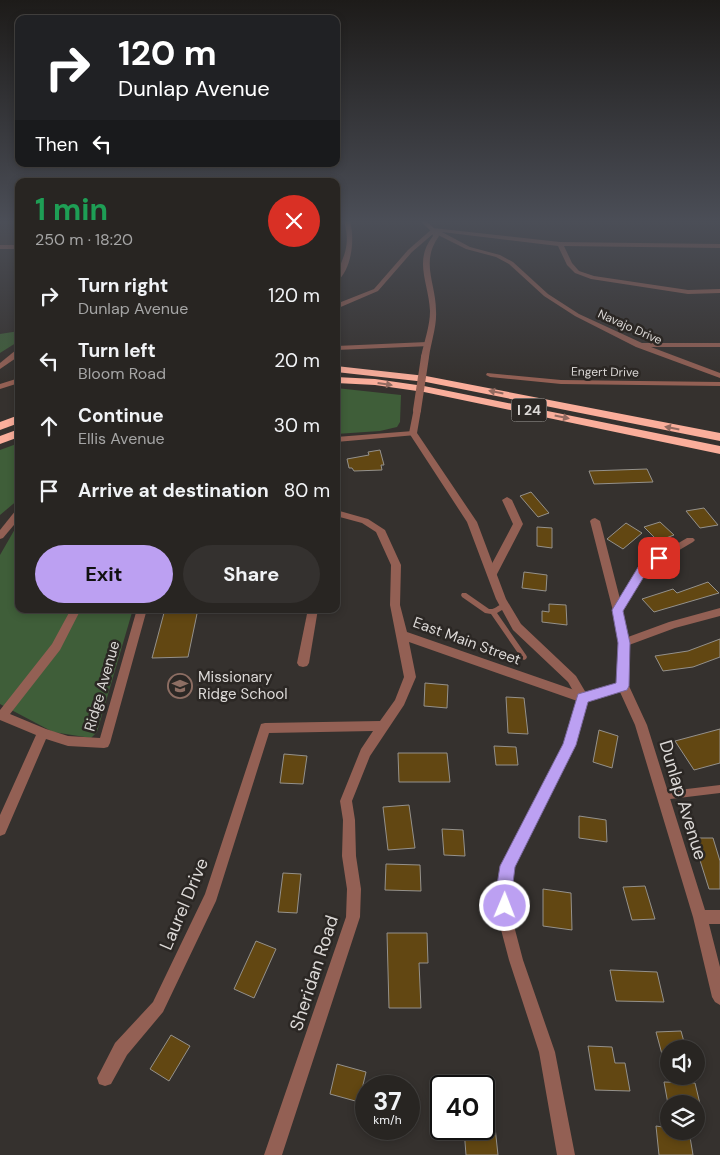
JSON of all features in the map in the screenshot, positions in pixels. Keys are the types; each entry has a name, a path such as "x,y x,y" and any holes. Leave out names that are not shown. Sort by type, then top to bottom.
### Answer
{"highway":[{"name":"I 24","path":"340,369 426,378 720,438"},
{"name":"I 24","path":"340,380 375,382 424,389 720,450"},
{"path":"0,426 15,420"},
{"path":"0,440 15,434"}],"street":[{"path":"340,305 376,290 389,275"},
{"path":"428,275 433,311 413,433 472,522 505,605 517,627 572,679 583,698 570,745 507,866 504,891 506,922 516,960 547,1052 566,1155"},
{"name":"Navajo Drive","path":"524,275 561,306 640,345 720,376"},
{"path":"585,275 593,278 688,292 720,291"},
{"path":"340,348 427,344"},
{"path":"640,345 720,345"},
{"path":"0,367 15,355"},
{"name":"Engert Drive","path":"490,374 561,382 720,384"},
{"path":"0,387 15,381"},
{"path":"340,440 413,433"},
{"path":"492,573 518,524 507,500"},
{"name":"East Main Street","path":"340,514 365,521 380,530 388,543 396,565 395,605 402,635 583,698"},
{"path":"0,536 15,517"},
{"path":"583,698 623,686 624,643 618,610 595,521"},
{"path":"618,610 644,567 690,540"},
{"path":"624,643 673,625 720,612"},
{"name":"Ridge Avenue","path":"74,613 56,647 2,715 43,733 68,741 104,743 141,613"},
{"path":"303,663 312,613"},
{"name":"Sheridan Road","path":"274,1155 353,918 354,889 349,856 349,820 346,801 365,753 400,702 410,677 402,635"},
{"name":"Dunlap Avenue","path":"623,686 641,725 700,917 720,996"},
{"name":"Laurel Drive","path":"105,1078 121,1049 158,1007 211,896 265,728 384,726"},
{"path":"0,830 43,733"},
{"path":"700,917 720,917"}],"lane":[{"path":"464,595 487,611 493,612 505,605"},
{"path":"493,612 524,657"},
{"path":"662,796 720,789"}],"green space":[{"path":"15,332 15,344 0,353 0,334"},
{"path":"340,388 401,395 400,422 397,427 380,431 340,434"},
{"path":"15,444 15,502 0,515 0,450"},
{"path":"15,529 15,613 132,613 97,732 91,738 53,732 0,704 0,555"}],"building":[{"path":"380,450 384,465 381,465 382,470 354,471 352,468 349,468 347,459 369,455 368,452"},
{"path":"647,469 653,482 594,484 589,471"},
{"path":"531,492 549,513 538,517 520,496"},
{"path":"704,508 718,525 700,528 686,511"},
{"path":"660,522 674,535 658,541 644,527"},
{"path":"626,523 642,533 623,549 607,539"},
{"path":"537,527 552,528 552,548 537,546"},
{"path":"524,572 547,575 546,591 522,588"},
{"path":"708,582 719,593 654,612 642,599 673,589 677,593"},
{"path":"549,604 566,605 567,625 542,622 542,611 549,612"},
{"path":"164,613 197,613 188,657 152,658"},
{"path":"720,639 720,657 693,667 663,671 655,656 688,651"},
{"path":"425,683 448,685 447,708 424,706"},
{"path":"506,697 524,698 528,734 508,733"},
{"path":"720,729 720,763 694,770 675,741"},
{"path":"599,730 618,736 612,768 593,762"},
{"path":"494,746 516,747 518,765 496,765"},
{"path":"398,753 447,753 450,782 399,782"},
{"path":"284,754 307,756 303,784 280,783"},
{"path":"409,805 415,848 388,850 383,807"},
{"path":"579,816 606,820 607,842 579,838"},
{"path":"442,829 463,830 465,856 444,855"},
{"path":"693,838 713,838 720,861 720,889 709,889"},
{"path":"386,864 420,865 421,891 385,890"},
{"path":"283,873 301,874 297,913 278,912"},
{"path":"645,886 655,919 632,920 623,887"},
{"path":"543,889 571,893 572,930 543,926"},
{"path":"387,933 427,933 428,963 419,963 421,1008 389,1008"},
{"path":"256,941 276,949 254,998 234,989"},
{"path":"610,970 657,972 664,1002 616,1001"},
{"path":"681,1031 684,1040 660,1040 660,1047 656,1032"},
{"path":"171,1035 190,1046 169,1081 150,1069"},
{"path":"588,1046 612,1047 615,1063 625,1063 630,1091 595,1090"},
{"path":"337,1064 366,1072 365,1075 355,1075 355,1101 330,1094"},
{"path":"665,1085 695,1085 698,1095 666,1095"},
{"path":"656,1126 660,1127 660,1140 690,1140 693,1155 659,1155"},
{"path":"495,1127 498,1155 466,1155 465,1140 495,1140"}],"place":[{"name":"Missionary Ridge School","path":"180,686"}],"route":[{"path":"505,906 504,891 507,866 570,745 583,698 623,686 624,643 618,610 644,567 659,558"}]}
